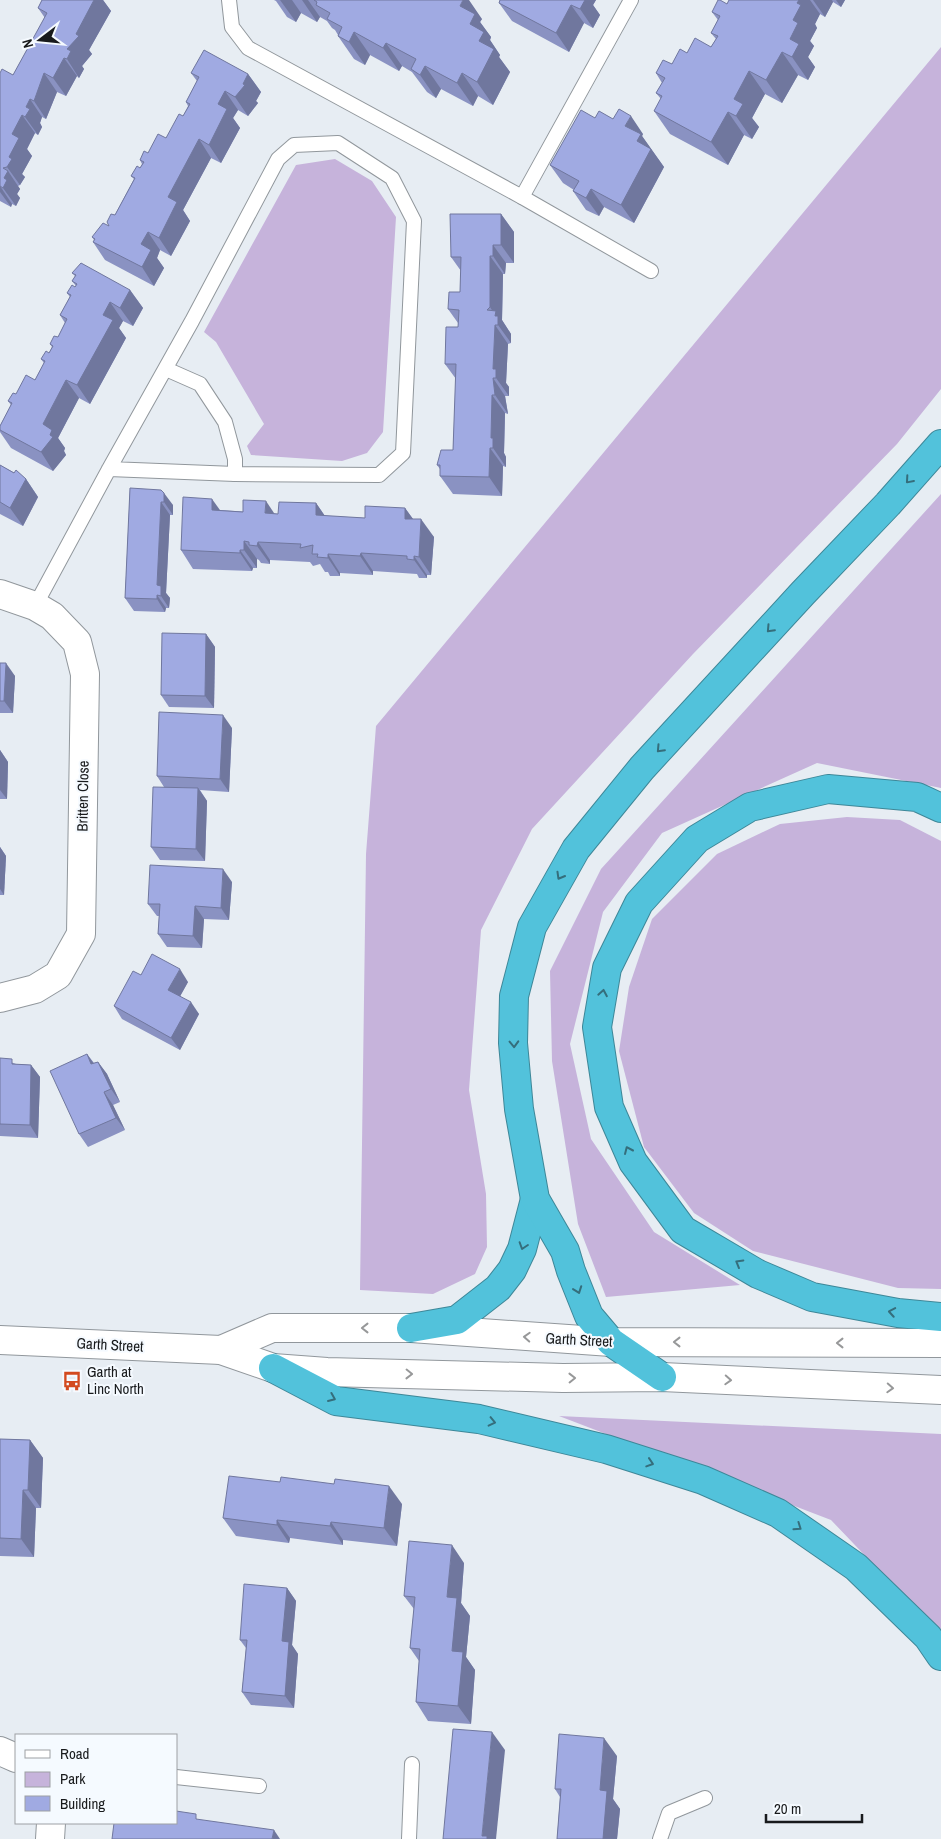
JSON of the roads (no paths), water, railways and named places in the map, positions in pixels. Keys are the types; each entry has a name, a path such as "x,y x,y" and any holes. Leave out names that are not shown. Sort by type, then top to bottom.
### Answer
{"highway":[{"path":"662,1377 611,1342 589,1316 571,1271 566,1251 536,1199 519,1109 513,1043 514,996 532,927 576,849 642,768 803,593 888,504 941,444"},
{"path":"941,808 917,797 828,789 750,807 697,838 639,903 607,968 597,1028 609,1107 633,1162 683,1230 758,1274 812,1297 898,1313 941,1316"},
{"path":"411,1328 456,1320 498,1288 512,1270 522,1249 536,1199"},
{"path":"273,1368 336,1401 480,1419 606,1449 703,1480 778,1513 856,1567 928,1636 941,1656"}],"main road":[{"name":"Britten Close","path":"0,594 35,606 52,616 77,642 85,674 81,934 58,975 35,989 0,998"},
{"name":"Garth Street","path":"221,1350 272,1328 411,1328 611,1342 941,1343"},
{"name":"Garth Street","path":"0,1340 221,1350 273,1368 327,1372 563,1378 662,1377 941,1390"},
{"path":"0,1751 15,1758"},
{"path":"50,1839 51,1824"}],"lane":[{"path":"229,0 232,27 248,48 522,197 651,271"},
{"path":"522,197 631,0"},
{"path":"35,606 109,469 166,369 278,159 294,145 338,142 392,178 414,221 403,453 379,475 235,474 109,469"},
{"path":"166,369 200,384 225,422 235,459 235,474"},
{"path":"409,1839 412,1764"},
{"path":"178,1778 259,1786"},
{"path":"660,1839 669,1813 705,1798"}],"place":[{"name":"Garth at Linc North","path":"72,1381"}]}
